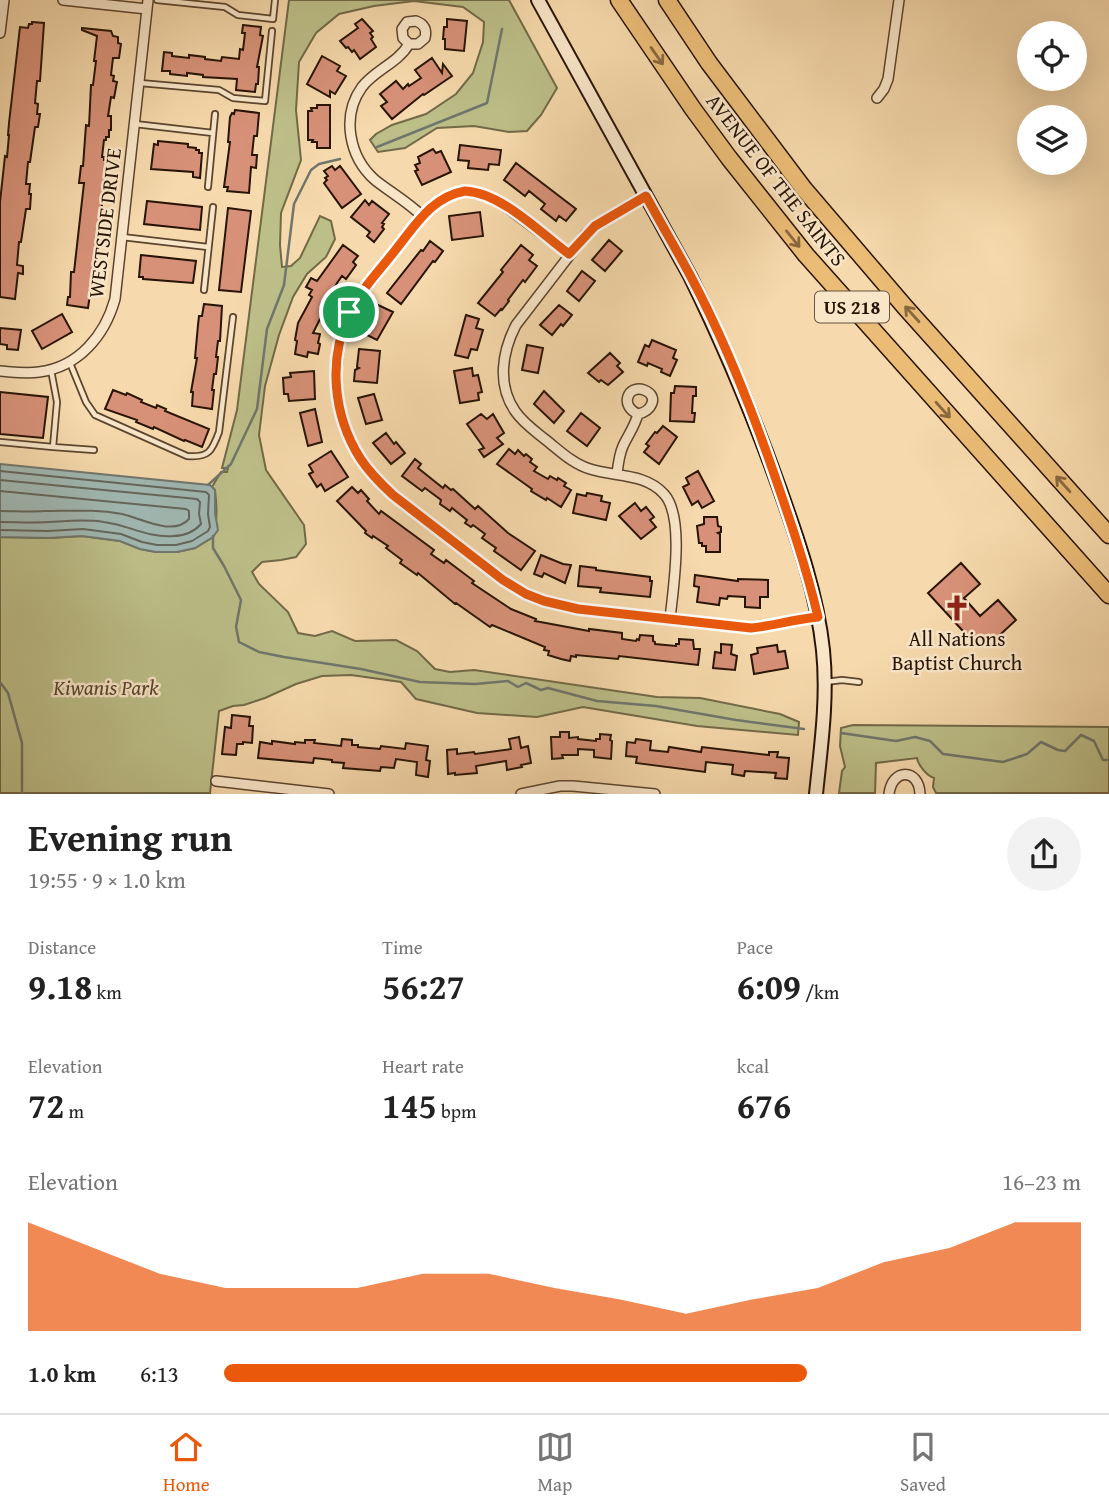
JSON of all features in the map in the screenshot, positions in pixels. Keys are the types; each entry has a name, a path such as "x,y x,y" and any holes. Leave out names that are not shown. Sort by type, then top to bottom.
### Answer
{"highway":[{"name":"AVENUE OF THE SAINTS","path":"619,0 693,109 794,240 1109,595"},
{"name":"AVENUE OF THE SAINTS","path":"667,0 709,63 804,189 905,307 1109,535"}],"main road":[{"path":"538,0 690,276 737,376 797,539 810,581 822,649 823,731 816,793"}],"street":[{"path":"0,33 4,0"},
{"path":"63,0 147,4"},
{"path":"877,98 888,79 899,0"},
{"name":"WESTSIDE DRIVE","path":"0,371 40,372 70,361 97,339 111,314 115,299 147,4"},
{"path":"409,44 401,56 363,87 349,121 351,140 365,169 422,216"},
{"path":"569,254 489,196 465,191 449,195 433,205 361,294 349,312 339,345 336,387 338,404 347,432 361,460 376,480 393,495 503,580 526,594 570,608 751,628 818,617"},
{"path":"646,196 595,226 569,254 516,325 503,366 504,382 514,411 562,453 588,468 641,479 665,495 676,520 677,538 670,619"},
{"path":"617,474 619,459 638,414"},
{"path":"889,793 894,779 904,774 916,779 920,793"},
{"path":"216,781 283,791 329,793"},
{"path":"521,793 560,786 655,793"}],"lane":[{"path":"157,0 225,7 238,15 273,19 275,0"},
{"path":"139,82 219,90 233,98 265,101 272,31"},
{"path":"208,187 215,114"},
{"path":"134,124 213,132"},
{"path":"204,290 213,207"},
{"path":"121,237 208,247"},
{"path":"70,361 86,402 95,415 187,456 206,455 214,446 219,432 233,317"},
{"path":"51,370 57,402 53,447"},
{"path":"0,442 94,450"},
{"path":"824,682 859,682"}],"green space":[{"name":"Kiwanis Park","path":"289,0 509,0 557,88 541,115 527,131 509,132 474,126 437,128 405,148 378,152 370,140 376,134 392,125 426,114 456,94 473,73 483,42 484,22 463,7 414,1 339,14 316,33 299,62 296,110 301,160 281,213 282,267 291,266 300,258 320,216 331,221 335,239 326,257 307,274 293,297 265,386 259,435 266,470 304,525 306,544 296,557 262,562 252,572 259,584 288,612 298,633 315,636 332,631 355,641 396,640 417,651 435,669 450,672 474,670 657,697 700,698 780,714 799,722 798,735 697,726 583,707 537,717 477,713 416,699 401,682 351,675 322,676 265,698 219,711 210,793 0,793 0,537 82,536 120,541 156,552 177,552 195,548 213,537 217,508 215,490 212,487 221,472 227,472 228,468 222,468 237,410"},
{"path":"853,725 1109,727 1109,793 936,793 933,787 934,778 923,770 917,758 876,763 875,793 839,793 845,767 840,746 841,728"}],"water":[{"path":"0,464 210,485 215,490 218,530 213,537 195,548 177,552 156,552 120,541 82,536 0,537"}],"building":[{"path":"362,19 373,31 370,33 373,37 371,39 376,47 360,59 354,50 352,52 340,41 358,28 355,24"},
{"path":"447,19 467,21 464,51 445,49 443,39"},
{"path":"32,22 44,23 40,81 37,81 35,103 38,104 37,114 40,114 28,162 26,184 30,184 30,209 26,209 19,242 17,265 23,266 23,274 18,273 15,299 0,297 0,202 20,27 28,28"},
{"path":"243,25 261,27 260,35 263,36 255,92 236,90 237,79 187,73 187,76 162,71 164,52 172,53 172,56 189,58 189,55 221,61 222,57 239,59 245,33 242,33"},
{"path":"82,28 111,31 121,44 119,58 113,58 111,75 114,76 113,81 117,82 108,116 111,116 111,130 109,137 104,140 102,157 107,160 88,308 67,305 71,272 74,272 84,183 79,183 96,61 97,36"},
{"path":"322,56 340,66 337,71 346,76 335,94 330,91 330,97 307,84"},
{"path":"432,58 442,73 443,64 452,76 423,94 392,119 381,106 387,102 380,94 396,81 403,89 421,78 415,70"},
{"path":"317,105 330,105 330,148 317,148 317,142 308,140 308,111 317,108"},
{"path":"235,110 259,113 252,155 257,155 256,168 251,167 249,193 227,191 228,187 224,187 230,142 230,117"},
{"path":"158,141 188,144 188,147 199,150 199,153 202,153 200,178 193,177 193,172 151,169 154,144 158,145"},
{"path":"460,145 501,150 499,165 489,164 488,170 468,168 469,161 458,160"},
{"path":"433,149 436,153 441,151 451,172 422,185 415,165 420,163 418,157"},
{"path":"516,163 576,209 566,221 559,216 556,221 541,209 545,204 529,191 525,196 504,180"},
{"path":"332,166 335,170 340,166 361,194 342,208 324,183 328,176 324,171"},
{"path":"365,200 369,205 372,201 389,214 382,223 384,229 374,242 367,236 370,232 351,217"},
{"path":"147,201 202,207 200,230 144,224"},
{"path":"228,208 251,211 241,292 219,290"},
{"path":"480,212 483,236 452,240 449,216"},
{"path":"609,240 622,251 605,271 592,260"},
{"path":"430,241 443,251 401,304 387,293"},
{"path":"343,245 358,256 353,262 356,265 346,279 342,276 337,283 330,297 334,299 328,315 323,313 313,333 320,334 318,354 308,352 307,357 295,354 298,323 312,297 309,295 312,290 306,287 311,278 317,281"},
{"path":"521,245 533,255 529,260 537,266 495,316 478,303"},
{"path":"141,255 196,261 193,283 139,277"},
{"path":"582,271 595,281 579,301 567,291"},
{"path":"204,304 222,306 212,409 192,406 199,316 202,316"},
{"path":"378,305 393,312 377,340 363,333"},
{"path":"559,305 572,315 552,335 540,325"},
{"path":"62,314 72,332 42,349 32,331"},
{"path":"466,315 479,319 476,328 483,330 477,350 471,349 468,358 455,355"},
{"path":"0,328 21,330 18,350 7,349 7,345 0,344"},
{"path":"652,340 676,350 673,358 677,360 670,376 661,372 662,369 638,362 645,345 649,347"},
{"path":"527,345 543,348 538,373 522,370"},
{"path":"359,349 380,351 377,383 354,381 355,370 359,368"},
{"path":"610,353 620,363 617,366 623,372 608,385 588,373"},
{"path":"472,368 473,376 478,375 482,392 478,393 479,400 460,403 454,371"},
{"path":"314,371 315,399 289,401 288,394 284,394 283,378 291,377 290,373"},
{"path":"675,386 696,387 692,413 695,413 694,422 670,421 671,393 674,393"},
{"path":"113,390 126,395 127,393 156,408 157,405 209,429 202,447 105,409"},
{"path":"544,391 564,411 554,423 534,404"},
{"path":"0,392 48,397 43,438 0,434"},
{"path":"374,394 382,420 366,424 358,398"},
{"path":"315,409 322,442 308,446 300,413"},
{"path":"581,413 600,428 587,446 567,431"},
{"path":"481,414 487,419 493,414 504,433 497,438 503,444 484,457 479,450 484,448 467,424"},
{"path":"663,426 677,437 659,464 644,452 649,446 646,444"},
{"path":"386,433 405,453 391,464 373,443"},
{"path":"509,449 515,454 518,450 532,459 530,462 537,467 534,471 548,479 550,476 566,483 564,486 571,490 561,507 531,491 532,489 497,464"},
{"path":"331,451 348,477 325,491 321,484 317,487 309,474 313,472 309,465"},
{"path":"415,459 421,464 418,468 443,488 445,485 453,489 475,509 478,506 508,533 535,551 521,570 494,551 496,548 482,538 485,534 473,525 471,527 465,523 467,520 452,508 450,511 440,504 441,500 425,488 422,491 402,476"},
{"path":"698,471 714,501 702,508 698,501 692,505 683,487 689,484 686,478"},
{"path":"352,487 358,493 361,490 379,514 381,511 434,550 431,554 444,563 446,560 474,581 472,583 511,609 536,619 535,621 589,631 622,633 622,639 636,641 640,635 653,636 655,644 676,646 679,639 693,640 694,649 700,649 698,665 619,656 618,659 576,655 571,656 570,661 548,655 549,651 544,650 545,647 492,625 490,627 455,604 418,573 417,575 400,563 402,560 386,548 388,546 365,533 337,501"},
{"path":"587,493 602,496 601,501 610,503 606,520 573,513 577,494 586,496"},
{"path":"635,503 641,511 646,507 654,517 650,520 656,527 641,539 619,516"},
{"path":"704,517 717,517 718,526 721,527 721,532 718,533 720,552 706,552 706,546 699,543 697,526 704,524"},
{"path":"541,555 571,565 565,583 544,573 542,577 534,574"},
{"name":"All Nations Baptist Church","path":"961,563 980,584 964,598 980,616 998,600 1016,620 989,645 981,637 974,643 928,593"},
{"path":"580,566 650,577 650,597 600,592 601,588 578,586"},
{"path":"695,575 738,581 768,580 768,597 760,597 760,608 745,607 745,597 720,598 719,605 697,602 699,587 694,586"},
{"path":"721,644 732,645 731,654 737,656 735,670 713,668 715,652 721,653"},
{"path":"777,645 778,652 785,651 788,668 754,674 751,655 758,653 757,648"},
{"path":"232,715 250,717 249,726 253,726 252,743 237,744 236,755 222,754 225,727 231,728"},
{"path":"560,732 569,732 569,738 596,741 600,739 600,734 611,735 611,759 594,757 594,750 578,749 578,755 562,755 563,758 552,759 551,737 560,737"},
{"path":"519,737 521,748 528,746 531,763 507,770 506,761 476,766 477,773 448,774 447,750 457,749 457,754 475,754 511,749 509,739"},
{"path":"342,739 352,740 352,745 358,747 380,749 381,746 405,749 406,743 428,746 428,777 416,775 417,762 396,759 394,768 381,767 380,771 343,768 344,763 314,758 313,763 258,758 260,742 295,744 315,740 314,743 341,746"},
{"path":"636,739 651,741 650,750 668,752 669,747 701,752 702,747 769,755 769,752 778,752 777,757 789,758 787,779 775,778 776,773 745,771 744,776 732,774 733,765 706,762 705,772 636,763 637,757 626,756 627,742 635,743"}],"waterway":[{"path":"377,147 487,103 502,29"},
{"path":"208,485 231,464 257,409 267,329 284,285 294,204 311,170 319,164 340,159"},
{"path":"213,536 213,548 241,600 236,627 239,642 259,652 420,682 475,684 508,681 518,687 526,683 541,690 548,688 597,701 656,706 804,729"},
{"path":"0,682 8,693 22,743 22,794"},
{"path":"841,733 896,741 915,737 930,741 943,754 1003,762 1027,754 1041,742 1065,751 1081,735 1094,741 1103,760 1109,760"}],"place":[{"name":"All Nations Baptist Church","path":"957,608"}],"route":[{"path":"465,191 489,196 569,254 595,226 646,196 690,276 737,376 797,539 818,617 751,628 578,609 544,601 503,580 393,495 376,480 361,460 343,423 336,387 339,345 349,312 422,216 449,195 465,191"}]}
